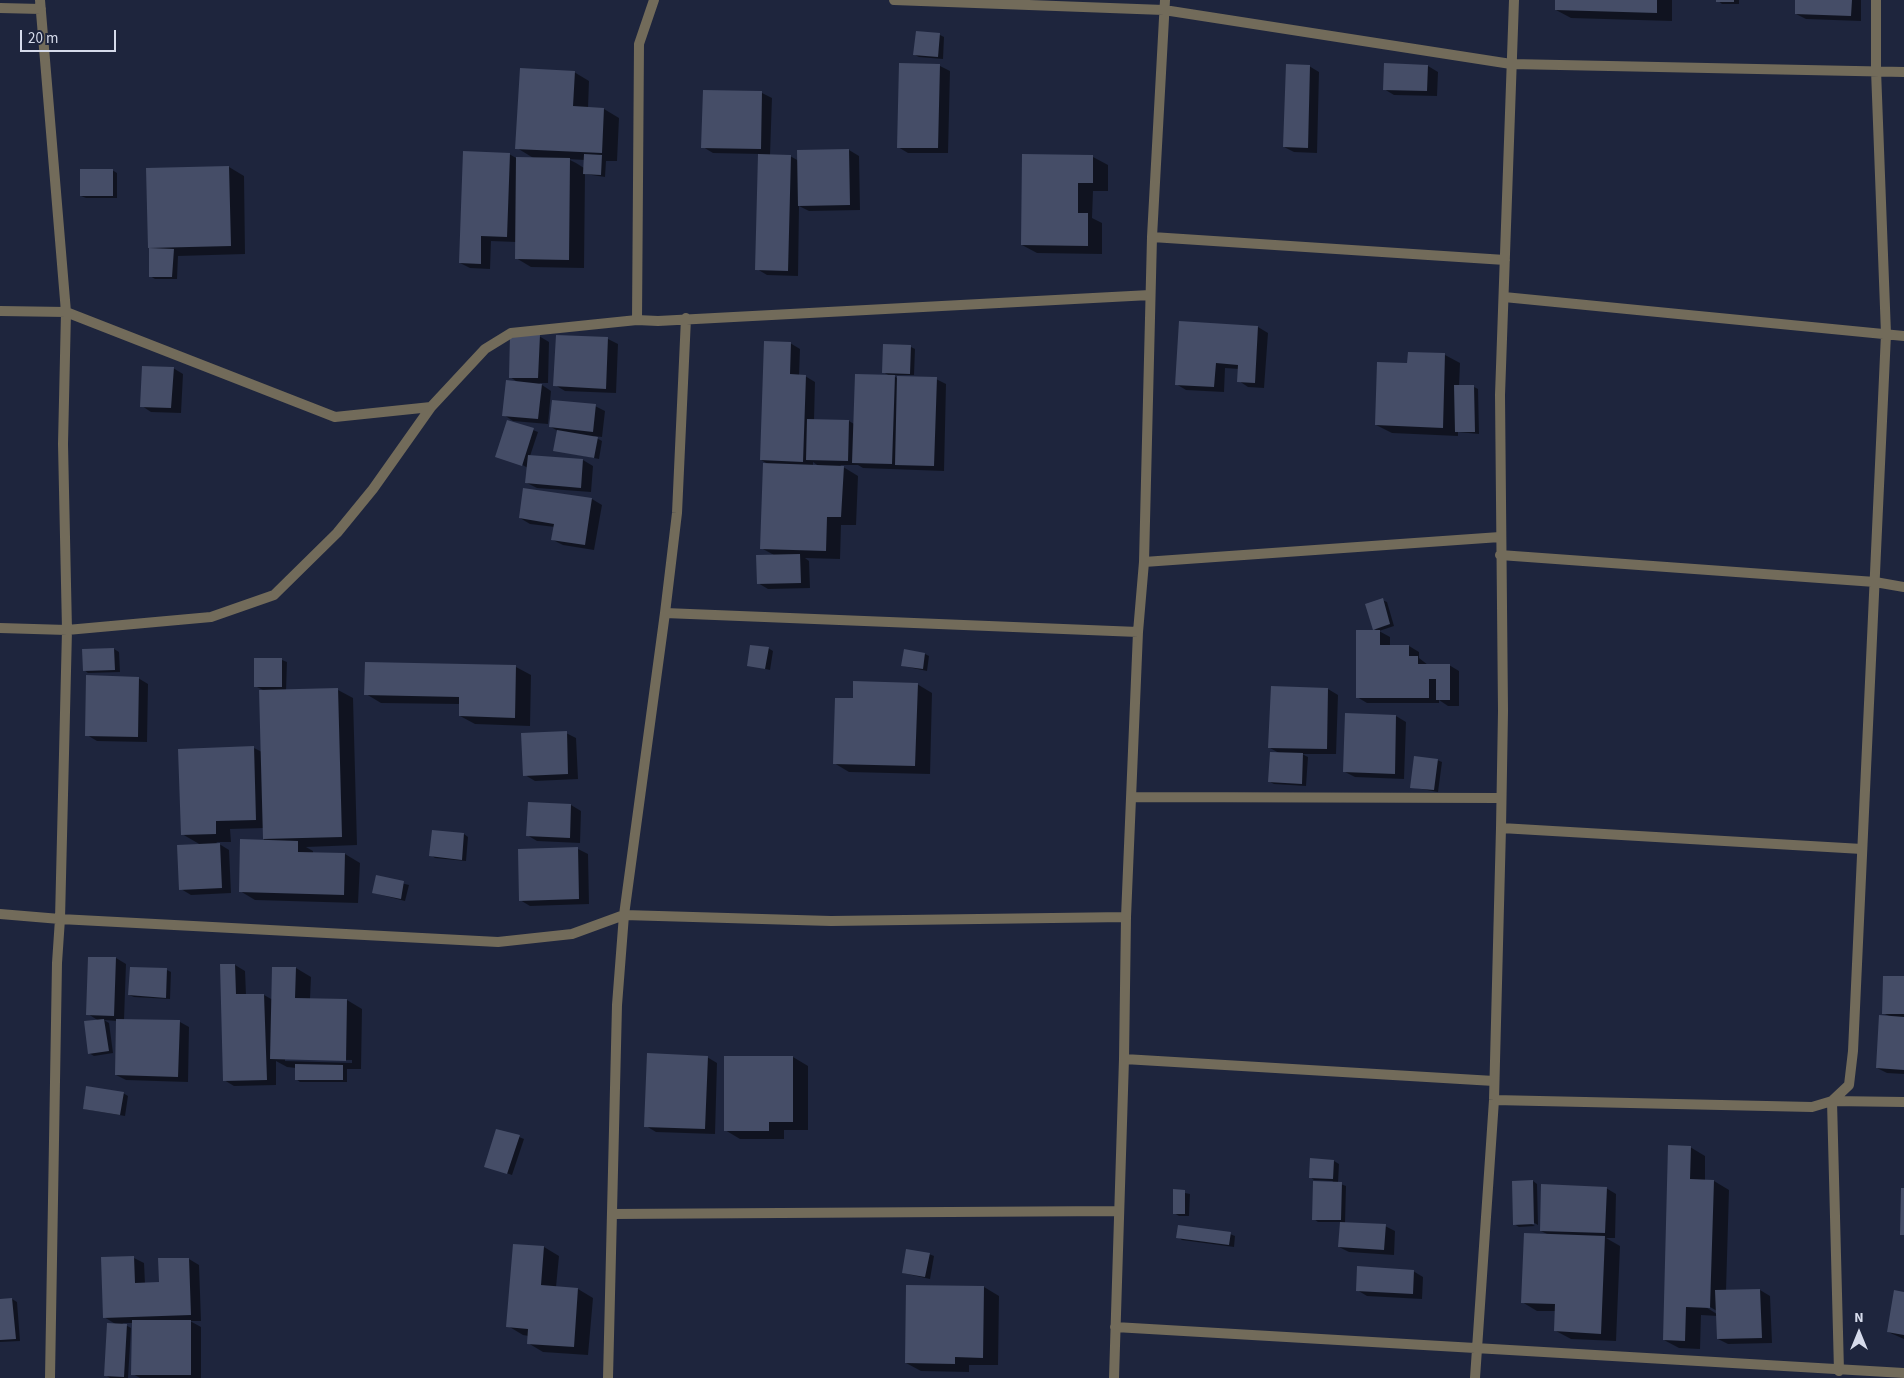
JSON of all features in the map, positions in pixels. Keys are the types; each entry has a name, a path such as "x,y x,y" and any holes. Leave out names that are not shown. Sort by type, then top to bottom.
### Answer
{"street":[{"path":"637,320 638,44 654,0"},
{"path":"894,0 1165,5 1512,64 1904,72"},
{"path":"1475,1378 1494,1100 1502,828 1500,798 1503,711 1500,555 1500,395 1514,0"},
{"path":"1839,1371 1832,1101 1849,1085 1853,1051 1886,334 1876,70 1876,0"},
{"path":"0,8 41,4 66,312 63,444 67,630 60,919 57,963 50,1378"},
{"path":"1114,1378 1124,1059 1126,917 1133,797 1138,632 1144,562 1152,237 1165,5"},
{"path":"1152,237 1505,260"},
{"path":"0,628 67,630 210,617 274,594 337,533 373,489 431,407 485,349 511,333 637,320 1150,295"},
{"path":"1504,297 1904,336"},
{"path":"0,311 66,312 335,417 431,407"},
{"path":"608,1378 617,1004 624,914 666,613 677,513 686,318"},
{"path":"1144,562 1500,537"},
{"path":"1500,555 1874,582 1904,587"},
{"path":"666,613 1138,632"},
{"path":"1133,797 1500,798"},
{"path":"1502,828 1862,848"},
{"path":"0,914 60,919 498,942 572,934 624,914 831,922 1126,917"},
{"path":"1124,1059 1494,1081"},
{"path":"1494,1100 1812,1107 1832,1101 1904,1102"},
{"path":"612,1214 1119,1210"},
{"path":"1115,1327 1477,1347 1839,1371 1904,1373"}],"building":[{"path":"1555,0 1657,0 1657,13 1555,10"},
{"path":"1716,0 1734,0 1734,2 1716,2"},
{"path":"1795,0 1852,0 1851,16 1795,14"},
{"path":"916,31 940,33 938,57 913,55"},
{"path":"899,63 940,64 938,148 897,148"},
{"path":"1384,63 1428,65 1427,91 1383,90"},
{"path":"1286,64 1310,65 1308,148 1283,147"},
{"path":"520,68 575,71 573,106 604,108 602,153 515,149"},
{"path":"703,90 762,91 761,149 701,148"},
{"path":"849,149 850,205 798,206 797,150"},
{"path":"463,151 510,153 507,237 481,236 481,264 459,263"},
{"path":"584,154 602,155 601,175 583,174"},
{"path":"758,154 791,155 788,271 755,270"},
{"path":"1022,154 1093,155 1093,183 1078,183 1078,213 1088,213 1088,246 1021,245"},
{"path":"516,157 570,158 569,260 515,259"},
{"path":"229,166 231,246 148,248 146,168"},
{"path":"80,169 113,169 113,196 80,196"},
{"path":"149,248 174,249 172,277 149,277"},
{"path":"1179,321 1258,326 1255,383 1237,382 1238,365 1216,363 1214,387 1175,385"},
{"path":"510,334 540,335 538,378 509,378"},
{"path":"556,335 608,337 606,389 553,386"},
{"path":"764,341 791,342 790,374 806,375 803,462 760,460"},
{"path":"883,344 911,345 910,374 882,373"},
{"path":"1408,352 1445,353 1443,428 1375,425 1377,362 1407,363"},
{"path":"142,366 174,367 171,408 140,407"},
{"path":"855,374 895,375 892,464 852,463"},
{"path":"897,376 937,377 934,466 895,465"},
{"path":"506,380 542,384 538,419 502,416"},
{"path":"1454,385 1474,385 1475,432 1455,432"},
{"path":"552,400 596,404 593,432 549,427"},
{"path":"807,419 849,420 848,461 806,460"},
{"path":"507,420 534,428 522,466 495,457"},
{"path":"557,430 598,437 594,458 553,451"},
{"path":"528,455 583,459 581,488 525,483"},
{"path":"763,463 844,466 841,517 827,517 826,551 760,549"},
{"path":"523,488 592,498 585,545 551,540 554,524 519,518"},
{"path":"800,554 801,583 757,584 756,555"},
{"path":"1383,598 1390,624 1373,630 1365,604"},
{"path":"1356,630 1380,630 1380,645 1409,645 1409,656 1418,656 1418,664 1450,664 1450,700 1436,700 1436,679 1429,679 1429,698 1356,698"},
{"path":"750,645 769,647 765,669 747,666"},
{"path":"114,648 115,670 83,671 82,649"},
{"path":"904,649 925,653 923,669 901,666"},
{"path":"254,658 282,658 282,687 254,687"},
{"path":"365,662 516,665 515,718 459,716 459,697 364,695"},
{"path":"86,675 139,677 138,737 85,736"},
{"path":"853,681 918,683 915,766 833,764 835,698 853,698"},
{"path":"1271,686 1328,688 1327,749 1268,748"},
{"path":"338,688 342,837 263,839 259,690"},
{"path":"1345,713 1396,715 1395,774 1343,772"},
{"path":"567,731 568,774 523,776 521,733"},
{"path":"254,746 256,820 216,821 216,834 181,835 178,749"},
{"path":"1270,752 1303,753 1302,784 1268,782"},
{"path":"1414,756 1438,759 1434,790 1410,788"},
{"path":"528,802 571,804 570,838 526,836"},
{"path":"432,830 464,833 462,860 429,856"},
{"path":"240,839 298,841 298,852 345,853 344,895 239,892"},
{"path":"220,843 222,888 179,890 177,845"},
{"path":"578,847 579,899 519,901 518,849"},
{"path":"376,875 404,881 401,899 372,893"},
{"path":"88,957 116,957 114,1016 86,1015"},
{"path":"220,964 235,964 236,994 264,994 267,1080 223,1081"},
{"path":"130,967 167,968 166,998 128,995"},
{"path":"272,967 296,967 295,998 347,999 346,1061 270,1059"},
{"path":"1883,976 1904,976 1904,1014 1882,1014"},
{"path":"1879,1015 1904,1017 1904,1070 1876,1068"},
{"path":"104,1019 109,1051 88,1054 84,1021"},
{"path":"116,1019 180,1020 178,1077 115,1075"},
{"path":"647,1053 708,1056 705,1129 644,1127"},
{"path":"724,1056 793,1056 793,1122 769,1122 769,1131 724,1131"},
{"path":"295,1064 343,1065 343,1080 295,1080"},
{"path":"86,1086 124,1092 120,1115 83,1109"},
{"path":"496,1129 520,1135 507,1174 484,1167"},
{"path":"1668,1145 1691,1146 1690,1179 1714,1180 1710,1308 1686,1307 1685,1341 1663,1340"},
{"path":"1310,1158 1334,1160 1333,1179 1309,1178"},
{"path":"1533,1180 1534,1224 1513,1225 1512,1181"},
{"path":"1313,1181 1342,1182 1341,1220 1312,1220"},
{"path":"1541,1184 1607,1187 1605,1233 1540,1231"},
{"path":"1901,1188 1904,1188 1904,1235 1900,1235"},
{"path":"1173,1189 1185,1190 1185,1214 1173,1214"},
{"path":"1340,1222 1386,1224 1384,1250 1338,1247"},
{"path":"1178,1225 1231,1232 1229,1245 1176,1238"},
{"path":"1524,1233 1605,1236 1601,1334 1554,1331 1555,1304 1521,1303"},
{"path":"513,1244 544,1246 541,1285 578,1288 574,1347 527,1344 528,1329 506,1327"},
{"path":"906,1249 930,1253 925,1277 902,1273"},
{"path":"134,1256 135,1283 159,1282 158,1258 189,1258 191,1315 103,1318 101,1257"},
{"path":"1357,1266 1414,1270 1413,1294 1356,1291"},
{"path":"906,1285 984,1286 983,1358 955,1357 955,1364 905,1363"},
{"path":"1760,1289 1762,1338 1717,1339 1715,1290"},
{"path":"1894,1290 1904,1292 1904,1335 1887,1332"},
{"path":"12,1298 16,1339 0,1340 0,1299"},
{"path":"132,1320 191,1320 191,1375 131,1375"},
{"path":"107,1323 127,1324 124,1377 104,1376"}]}
